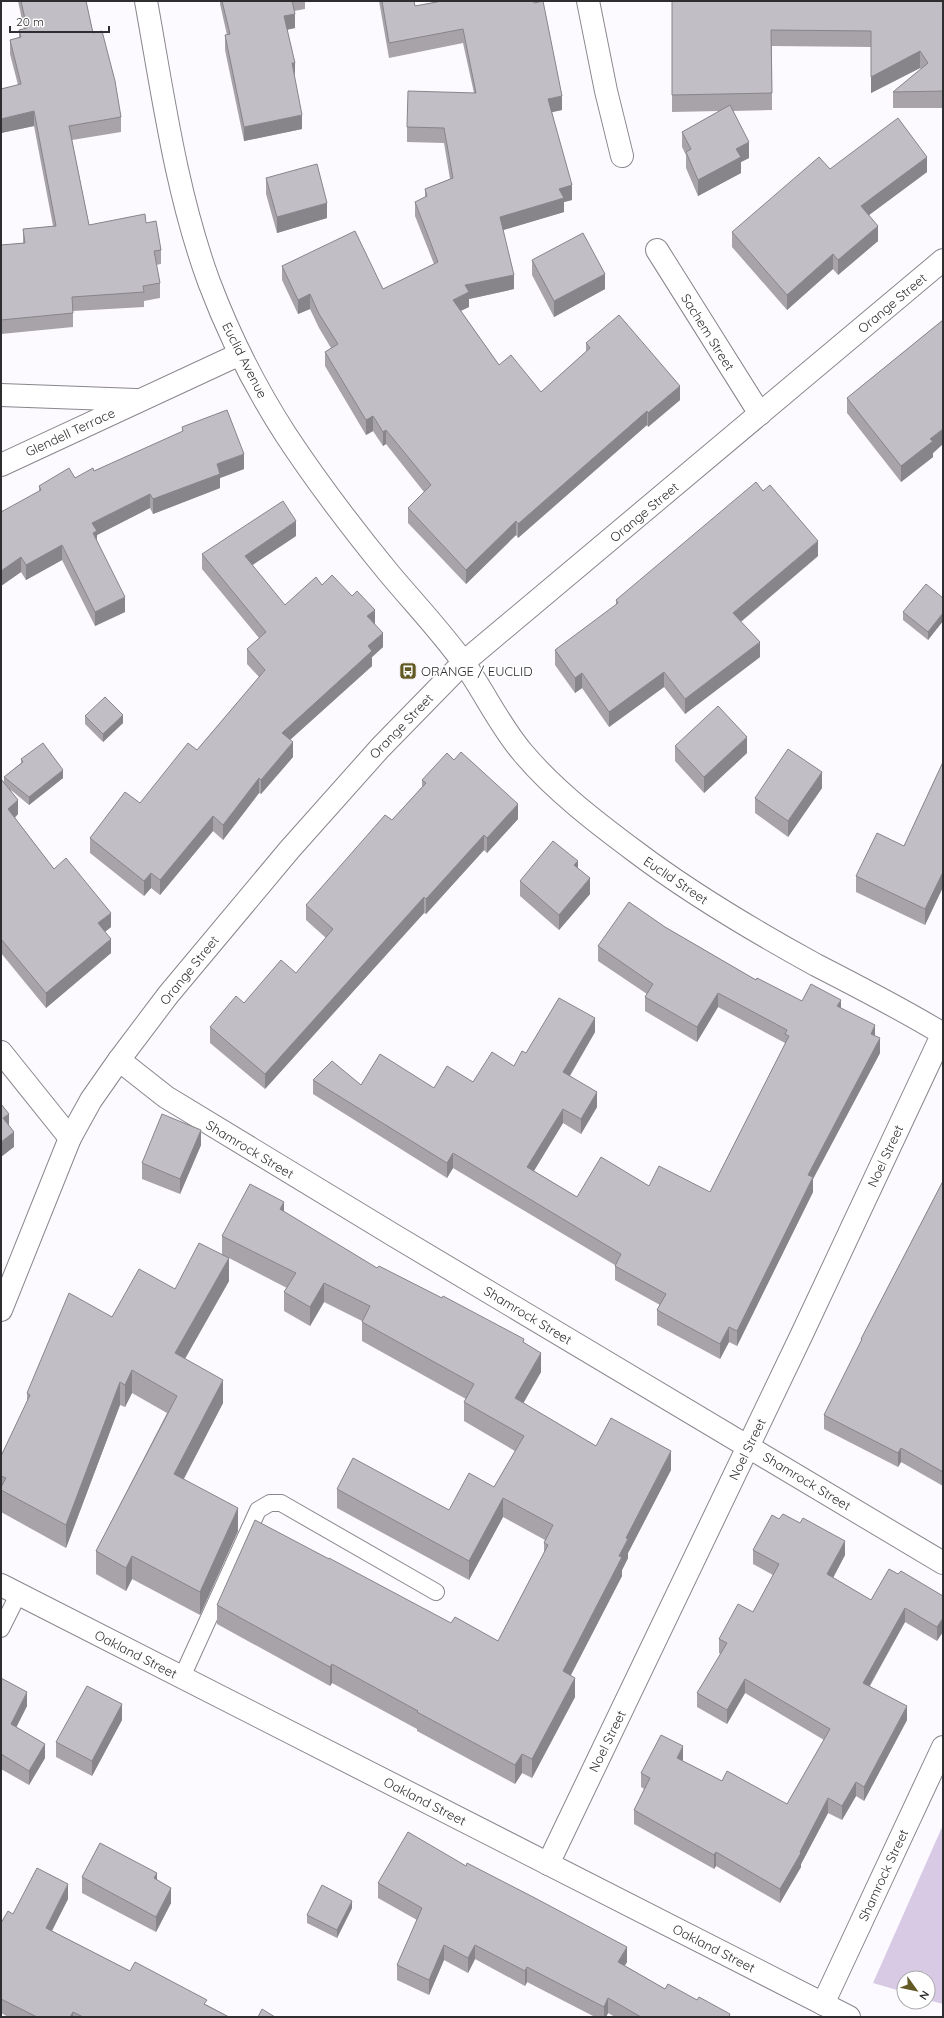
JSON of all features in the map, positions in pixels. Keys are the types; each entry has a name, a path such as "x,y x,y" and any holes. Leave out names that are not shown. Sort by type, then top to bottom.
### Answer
{"street":[{"name":"Euclid Avenue","path":"146,1 169,126 193,229 208,280 240,354 278,422 315,477 384,567 464,662"},
{"path":"588,1 606,91 622,156"},
{"name":"Sachem Street","path":"657,250 760,414"},
{"name":"Orange Street","path":"1,1310 70,1138 91,1100 119,1060 168,996 295,844 380,748 464,662 943,260"},
{"name":"Glendell Terrace","path":"1,465 240,354"},
{"name":"Glendell Terrace","path":"1,395 140,400"},
{"name":"Euclid Street","path":"464,662 501,724 522,753 564,793 622,841 664,872 735,918 943,1033"},
{"name":"Noel Street","path":"548,1864 749,1446 943,1033"},
{"path":"1,1052 70,1138"},
{"name":"Shamrock Street","path":"119,1060 166,1097 395,1236 943,1562"},
{"name":"Oakland Street","path":"10,1589 849,2017"},
{"name":"Shamrock Street","path":"823,2004 943,1747"}],"lane":[{"path":"182,1677 258,1510 270,1503 282,1504 436,1592"},
{"path":"1,1629 10,1589"}],"shaded area":[{"path":"943,1825 943,2004 936,2002 936,1970 896,1970 896,1990 873,1983"}],"building":[{"path":"21,1 86,1 93,33 102,31 115,81 121,117 69,126 89,225 145,214 146,223 156,221 161,250 154,251 160,283 143,286 144,292 72,297 73,313 1,320 1,245 25,243 23,229 56,226 34,111 1,119 1,89 21,84 10,40 21,37 19,30 27,28"},
{"path":"222,1 292,1 295,14 284,16 295,63 292,63 302,115 244,127 225,35 230,34"},
{"path":"382,1 414,1 415,6 442,1 534,1 534,3 543,1 562,96 548,99 572,185 559,189 564,198 500,217 514,275 465,285 469,292 453,300 499,365 511,355 541,392 590,348 586,343 619,315 680,386 648,413 647,411 518,524 516,521 466,570 408,508 431,485 386,430 383,432 373,416 366,420 325,352 338,344 319,314 310,294 298,300 282,266 355,231 383,289 438,262 415,202 427,196 425,189 453,178 444,128 407,127 408,91 476,93 463,29 389,43"},
{"path":"672,1 943,1 943,91 893,92 928,63 920,51 871,77 871,31 771,30 772,93 672,95"},
{"path":"730,105 749,142 736,149 741,157 698,180 686,152 691,149 682,132"},
{"path":"898,118 927,157 861,206 878,226 838,260 833,254 787,295 732,232 819,157 830,169"},
{"path":"317,164 327,203 277,217 266,178"},
{"path":"583,233 605,274 554,301 532,260"},
{"path":"943,320 943,429 930,439 933,441 901,466 847,398"},
{"path":"227,410 244,454 217,464 220,474 153,499 150,494 92,523 97,531 93,533 125,597 95,612 62,545 26,565 21,557 1,571 1,512 41,490 39,486 69,468 75,478 93,468 94,471 183,431 182,427"},
{"path":"756,482 763,491 770,485 818,541 733,613 760,642 685,699 664,672 609,712 582,673 575,678 555,650 618,603 616,600"},
{"path":"283,501 296,521 245,556 285,605 316,577 322,585 332,575 352,596 357,591 375,610 367,616 383,633 368,646 372,651 282,733 293,742 261,780 259,778 223,825 213,816 160,880 151,873 144,881 90,838 125,792 140,803 188,743 197,750 265,670 247,649 266,632 202,554"},
{"path":"926,584 943,598 943,613 928,632 903,612"},
{"path":"105,697 123,715 103,734 85,716"},
{"path":"718,706 747,737 704,777 675,746"},
{"path":"43,743 63,770 29,797 4,777 23,762 21,759"},
{"path":"788,749 822,772 788,821 755,798"},
{"path":"461,752 518,804 487,838 484,835 426,899 424,897 265,1074 210,1027 236,996 244,1003 281,960 296,973 333,929 306,905 385,815 392,820 426,783 422,780 447,753 454,760"},
{"path":"943,762 943,872 925,909 856,876 877,833 904,846"},
{"path":"1,779 18,800 8,809 54,869 66,858 111,913 98,923 111,939 46,993 1,939"},
{"path":"553,841 578,861 574,865 590,878 559,915 520,881"},
{"path":"629,902 665,927 756,980 757,978 802,1001 811,984 841,1000 837,1006 875,1025 871,1034 880,1038 808,1175 813,1177 737,1331 729,1327 720,1344 657,1310 666,1294 615,1266 621,1254 453,1153 447,1163 313,1080 332,1061 361,1085 380,1054 434,1088 447,1066 473,1082 492,1052 514,1066 522,1051 526,1053 559,998 595,1018 563,1072 597,1092 581,1119 563,1109 527,1167 577,1197 601,1157 649,1186 659,1166 710,1192 789,1036 785,1034 787,1030 718,993 697,1027 645,997 653,984 598,946"},
{"path":"1,1104 9,1114 3,1118 14,1132 1,1142"},
{"path":"162,1114 201,1130 180,1179 142,1163"},
{"path":"943,1181 943,1472 901,1448 898,1453 824,1415 861,1339"},
{"path":"250,1184 284,1202 280,1209 377,1268 379,1266 442,1298 443,1296 524,1339 523,1342 541,1353 515,1398 596,1446 611,1418 671,1451 626,1538 628,1539 619,1556 622,1557 563,1671 575,1678 532,1759 522,1754 515,1765 332,1664 330,1667 217,1605 255,1520 451,1623 455,1617 498,1641 548,1545 544,1543 553,1525 503,1498 469,1561 337,1489 353,1458 449,1510 469,1473 494,1487 524,1436 464,1402 474,1384 362,1322 370,1306 324,1283 310,1307 284,1292 296,1273 222,1236"},
{"path":"199,1243 229,1258 175,1353 223,1380 174,1474 238,1508 200,1592 132,1556 126,1568 96,1551 177,1396 132,1370 125,1385 120,1382 66,1525 1,1490 6,1478 1,1476 1,1456 30,1395 27,1393 69,1293 112,1317 139,1269 175,1289"},
{"path":"783,1514 800,1523 803,1518 845,1541 827,1574 871,1600 889,1569 898,1574 901,1571 943,1596 943,1618 937,1627 905,1608 863,1683 907,1706 864,1787 856,1782 842,1806 828,1798 800,1852 801,1853 780,1889 716,1852 714,1855 634,1810 650,1778 641,1773 661,1735 683,1746 677,1758 722,1781 727,1771 787,1804 830,1729 745,1679 727,1710 697,1693 727,1643 719,1639 738,1604 753,1612 779,1564 753,1550 772,1515 779,1519"},
{"path":"1,1678 27,1692 11,1724 45,1744 29,1771 1,1754"},
{"path":"87,1686 122,1704 92,1761 56,1742"},
{"path":"408,1832 466,1866 467,1863 627,1947 618,1962 665,1989 668,1984 697,2000 699,1997 730,2014 729,2017 641,2017 608,1998 604,2007 527,1967 525,1971 475,1945 468,1958 444,1945 429,1980 397,1965 422,1908 378,1883"},
{"path":"100,1843 157,1873 154,1878 171,1888 156,1917 82,1877"},
{"path":"37,1868 68,1884 46,1928 130,1971 135,1962 207,2000 204,2004 229,2017 83,2017 73,2012 70,2017 37,2017 1,1999 1,1923 8,1911 13,1914"},
{"path":"322,1885 352,1901 337,1930 307,1915"},
{"path":"262,2009 275,2017 258,2017"}],"place":[{"name":"ORANGE / EUCLID","path":"408,671"}]}
